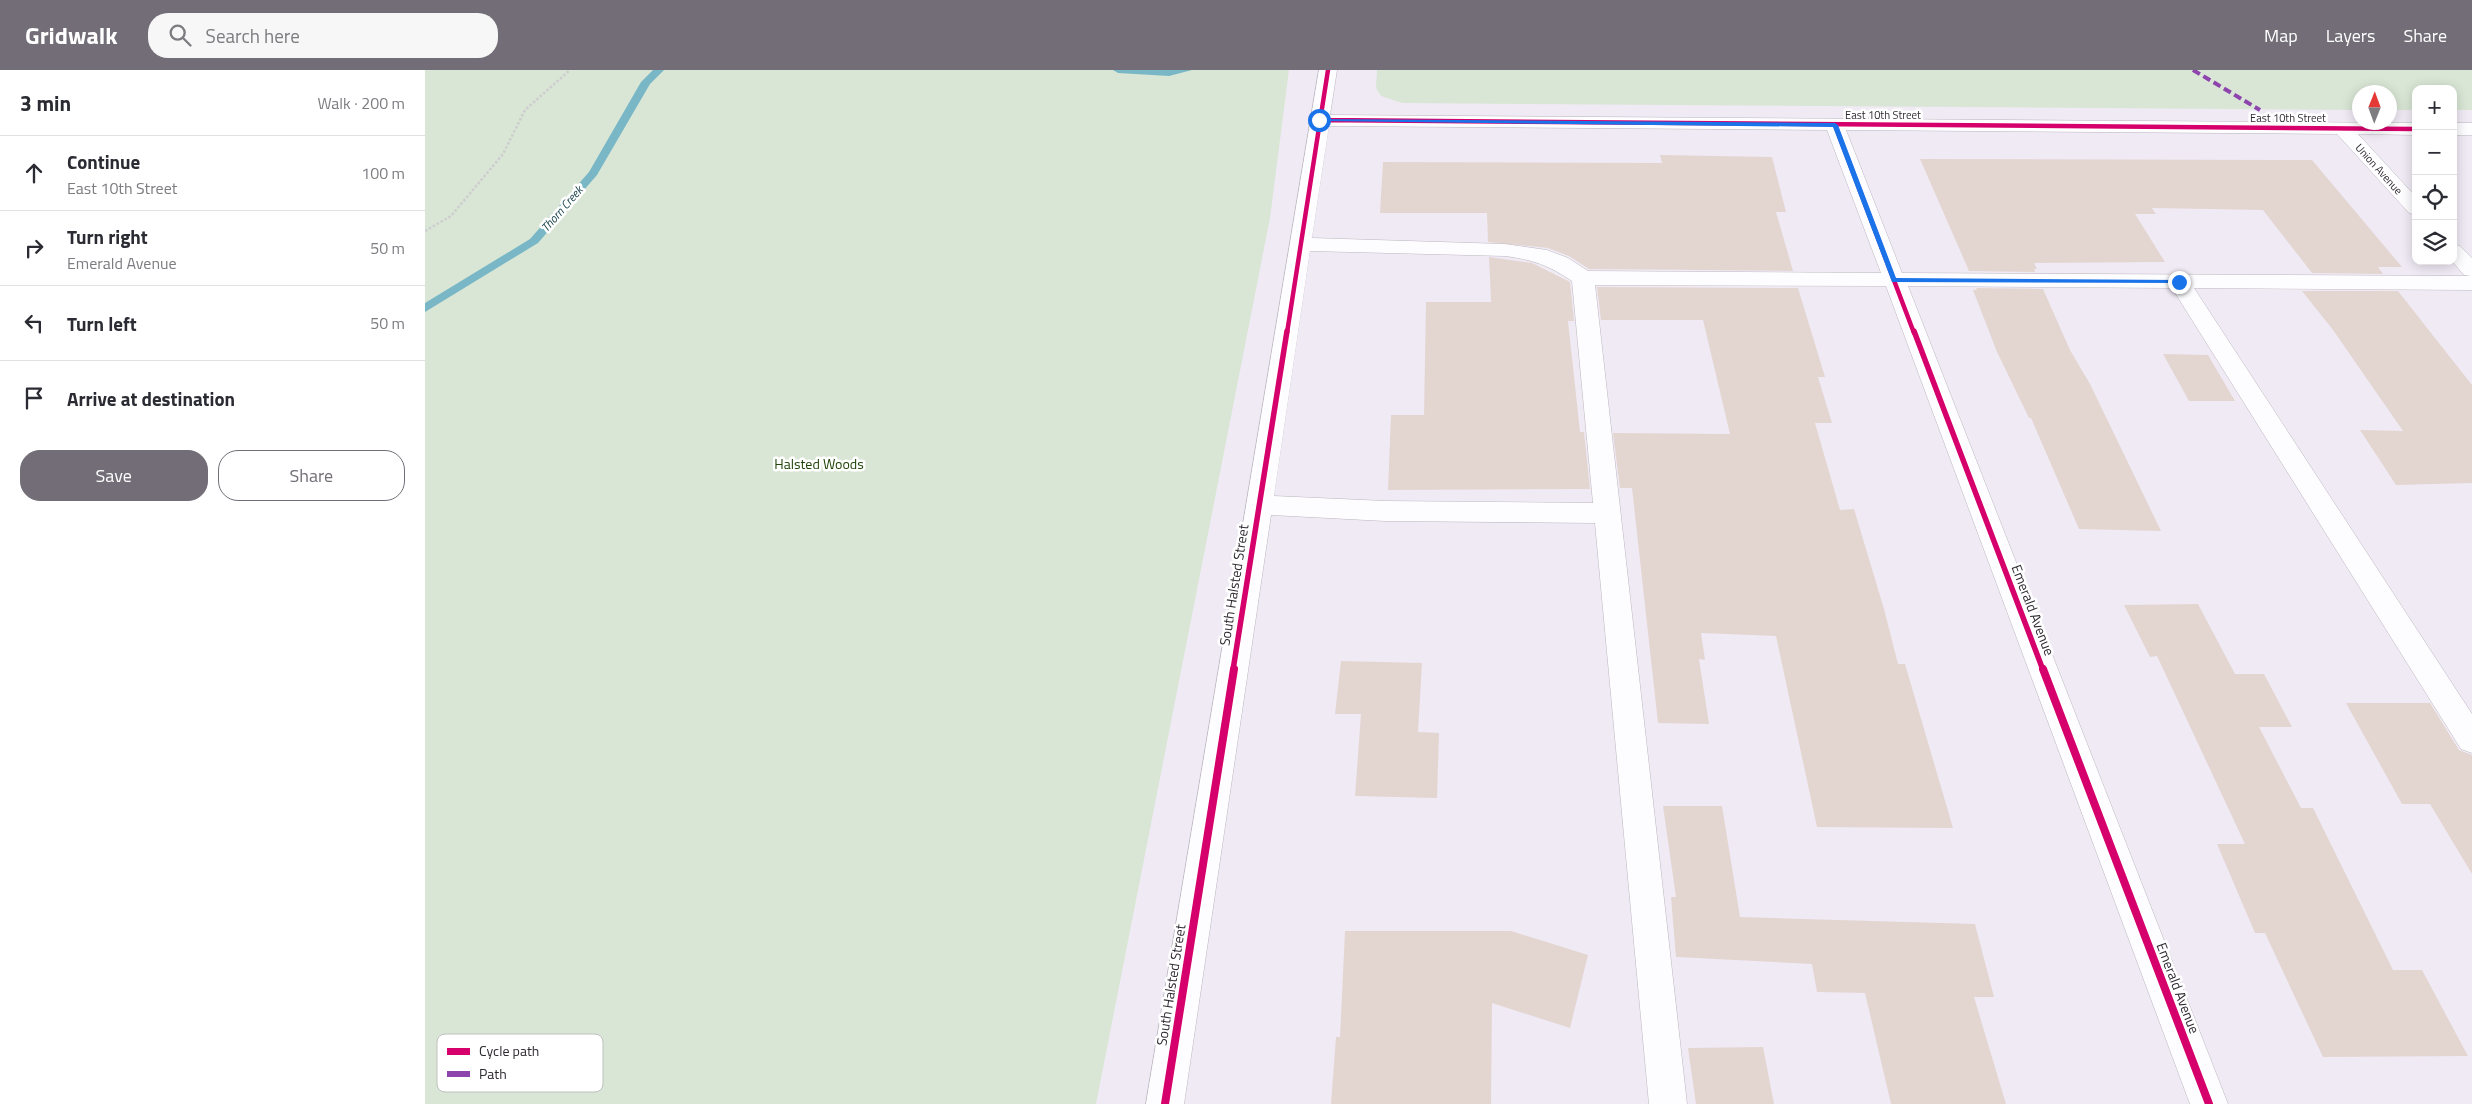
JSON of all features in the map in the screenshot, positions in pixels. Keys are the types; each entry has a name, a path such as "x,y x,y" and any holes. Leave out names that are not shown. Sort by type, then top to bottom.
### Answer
{"street":[{"name":"South Halsted Street","path":"1165,1104 1327,70"},
{"name":"East 10th Street","path":"1319,120 2412,129"},
{"name":"Emerald Avenue","path":"1835,125 2209,1104"},
{"name":"Union Avenue","path":"2343,129 2412,205"},
{"path":"2457,129 2472,129"},
{"path":"1300,244 1505,250 1540,255 1560,263 1583,278 2472,283"},
{"path":"2457,254 2472,270"},
{"path":"1583,278 1668,1104"},
{"path":"2179,282 2472,740"},
{"path":"1259,505 1385,511 1607,513"}],"path":[{"path":"425,231 451,216 503,154 525,110 569,70"}],"green space":[{"name":"Halsted Woods","path":"425,70 1289,70 1270,218 1096,1104 425,1104"},
{"path":"1377,70 2472,70 2472,110 2457,110 2457,85 2412,85 2412,110 2397,110 2397,85 2352,85 2352,110 1402,103 1381,96 1376,88"}],"building":[{"path":"1660,155 1772,157 1786,212 1776,212 1793,271 1589,269 1569,256 1548,248 1488,242 1487,213 1380,213 1383,162 1662,163"},
{"path":"1920,159 2312,160 2402,267 2378,267 2383,274 2312,273 2263,210 2152,208 2156,214 2135,214 2165,262 2034,263 2037,269 2034,269 2035,272 1969,271"},
{"path":"1489,257 1532,263 1570,282 1574,321 1568,321 1580,432 1584,432 1590,489 1388,490 1391,415 1424,415 1426,302 1491,302"},
{"path":"1597,287 1798,288 1825,377 1818,377 1832,423 1815,423 1840,510 1854,509 1884,609 1898,664 1905,664 1953,828 1817,827 1776,636 1701,633 1705,660 1699,659 1709,724 1658,723 1632,488 1620,488 1613,433 1730,434 1703,320 1601,320"},
{"path":"1976,288 2043,289 2070,350 2090,384 2161,531 2079,529 2031,418 2029,418 1997,352 1973,290 1977,290"},
{"path":"2302,291 2398,291 2472,385 2472,483 2396,485 2360,430 2403,431 2333,330"},
{"path":"2163,354 2208,355 2235,401 2189,401"},
{"path":"2198,604 2235,674 2264,674 2292,727 2259,727 2301,808 2313,808 2393,970 2422,970 2468,1056 2323,1057 2265,933 2255,933 2217,844 2245,844 2157,656 2150,657 2124,605"},
{"path":"1341,661 1422,663 1418,732 1439,733 1437,798 1355,796 1361,714 1335,714"},
{"path":"2346,703 2430,703 2459,750 2472,755 2472,874 2430,804 2402,804"},
{"path":"1663,806 1722,806 1740,917 1975,924 1994,997 1974,997 2006,1104 1891,1104 1865,993 1817,992 1812,964 1676,957 1671,897 1676,897"},
{"path":"1345,931 1511,931 1588,955 1570,1028 1492,1003 1491,1104 1331,1104 1336,1037 1340,1037"},
{"path":"1763,1047 1774,1104 1696,1104 1688,1048"}],"waterway":[{"name":"Thorn Creek","path":"425,308 534,241 593,173 646,82 659,70"},
{"path":"1118,70 1169,73 1187,70"}],"marked path":[{"path":"2193,70 2260,110"}],"cycle path":[{"path":"1165,1104 1328,70"},
{"path":"1319,120 2412,129"},
{"path":"1835,125 2209,1104"}],"route":[{"path":"1319,120 1835,125 1894,280 2179,282"}]}
